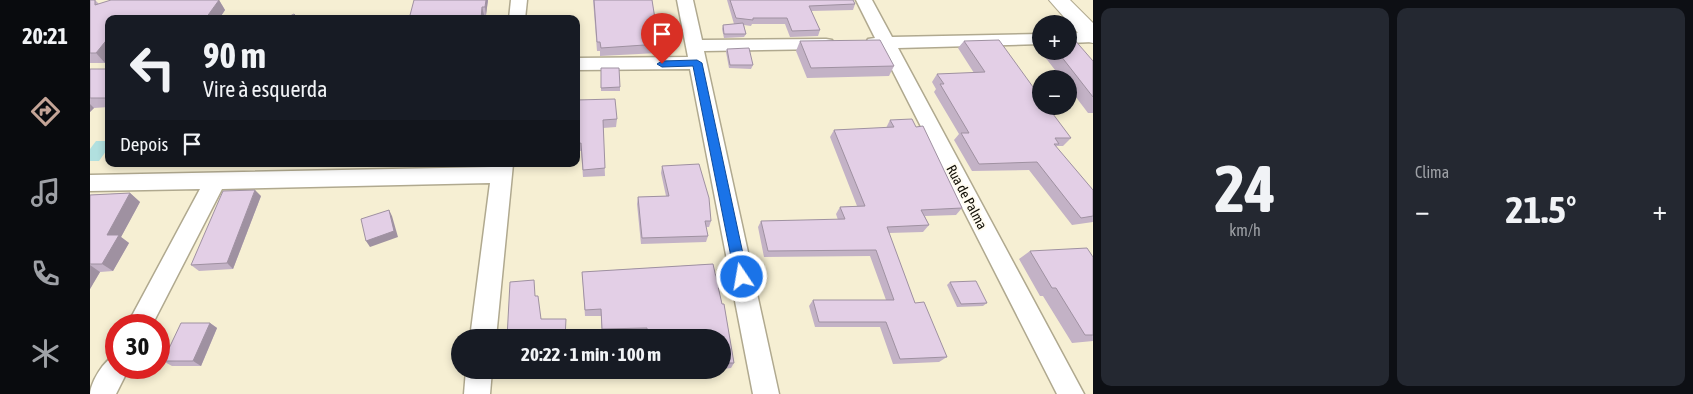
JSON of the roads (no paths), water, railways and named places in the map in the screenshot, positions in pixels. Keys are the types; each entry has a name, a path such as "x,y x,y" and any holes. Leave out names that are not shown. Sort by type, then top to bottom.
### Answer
{"main road":[{"path":"1060,0 1093,37"}],"street":[{"path":"517,15 519,0"},
{"path":"686,0 766,394"},
{"name":"Rua de Palma","path":"864,0 1071,394"},
{"path":"1077,38 1093,37"},
{"path":"580,64 852,44 1032,39"},
{"path":"90,183 175,173 216,180 503,169 484,329"},
{"path":"145,314 216,180"},
{"path":"102,394 110,379"},
{"path":"476,394 478,379"}],"water":[{"path":"96,141 105,141 105,153 99,161 90,161 90,149"}]}
